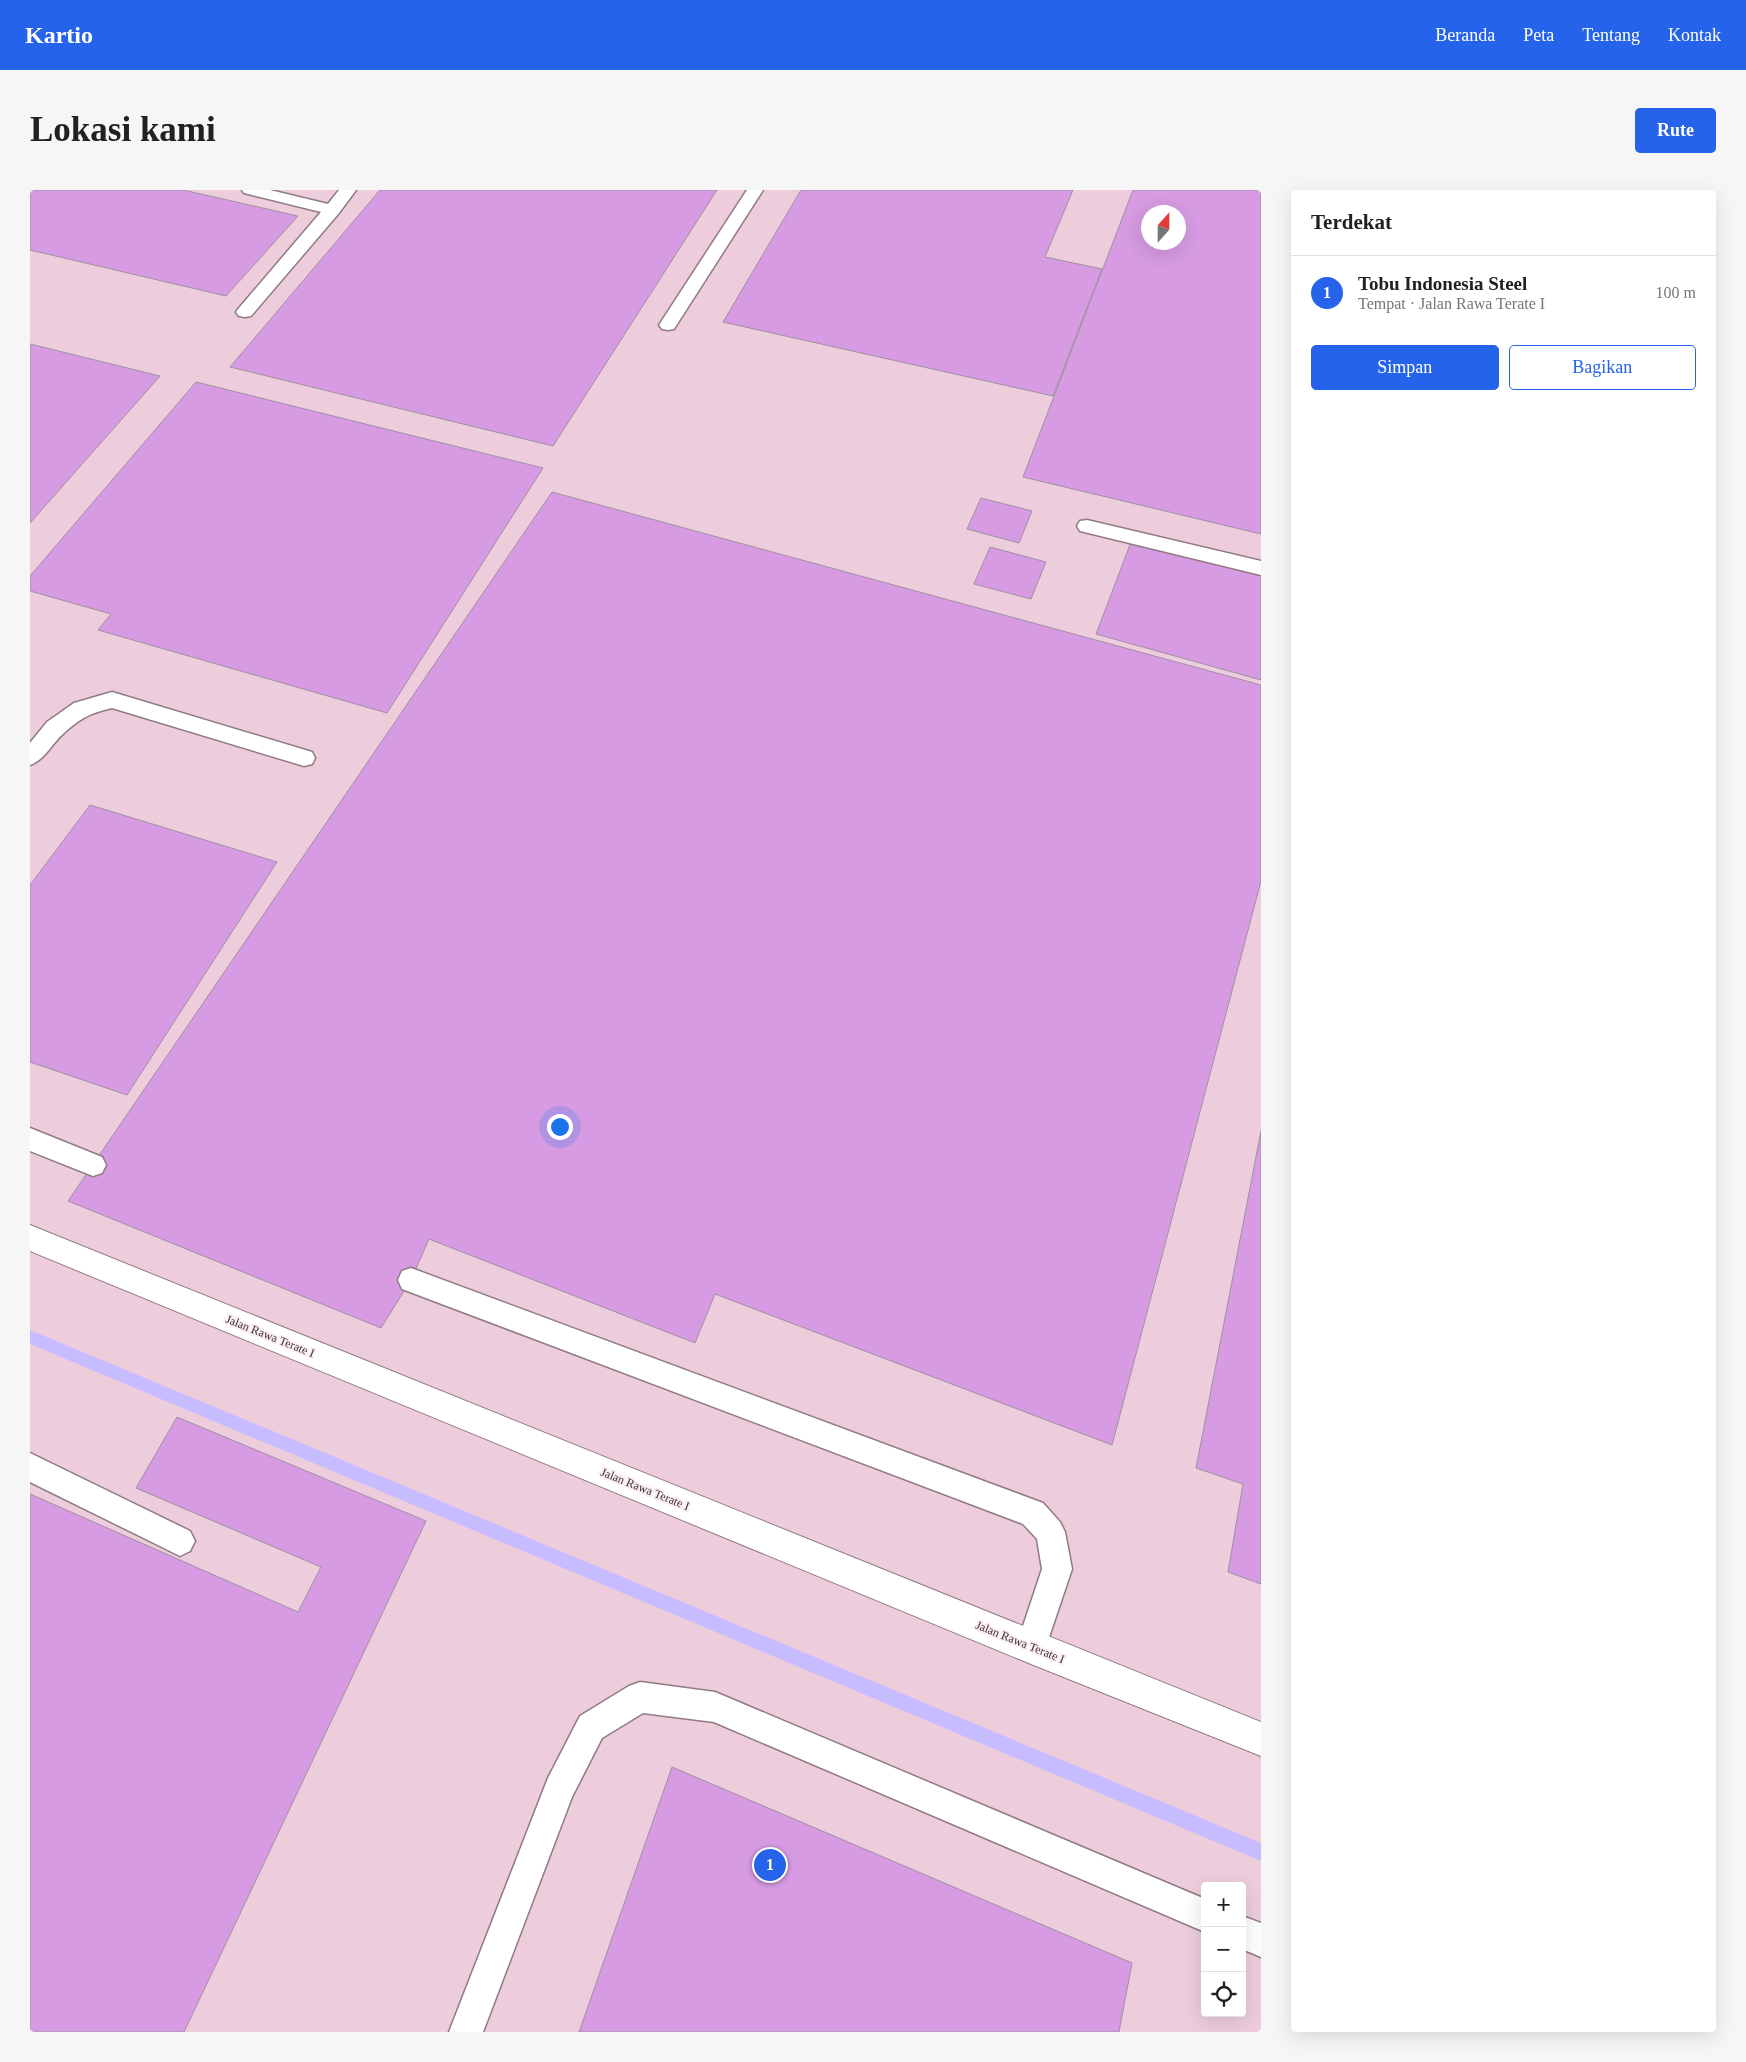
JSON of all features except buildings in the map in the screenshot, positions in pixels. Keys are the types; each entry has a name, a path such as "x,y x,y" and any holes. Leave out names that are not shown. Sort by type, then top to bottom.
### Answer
{"street":[{"name":"Jalan Rawa Terate I","path":"30,1238 1031,1647 1261,1738"}],"lane":[{"path":"250,190 333,210"},
{"path":"245,312 348,190"},
{"path":"668,325 755,190"},
{"path":"1087,526 1261,568"},
{"path":"30,757 55,728 81,708 112,700 304,758"},
{"path":"30,1139 93,1165"},
{"path":"411,1280 1033,1512 1050,1532 1057,1570 1031,1647"},
{"path":"30,1467 180,1541"},
{"path":"466,2032 559,1789 591,1727 640,1696 715,1707 1201,1914"},
{"path":"1246,1934 1261,1940"}],"shaded area":[{"path":"30,190 1261,190 1261,2032 30,2032"}],"waterway":[{"path":"30,1337 1261,1852"}],"place":[{"name":"Tobu Indonesia Steel","path":"770,1865"}]}
